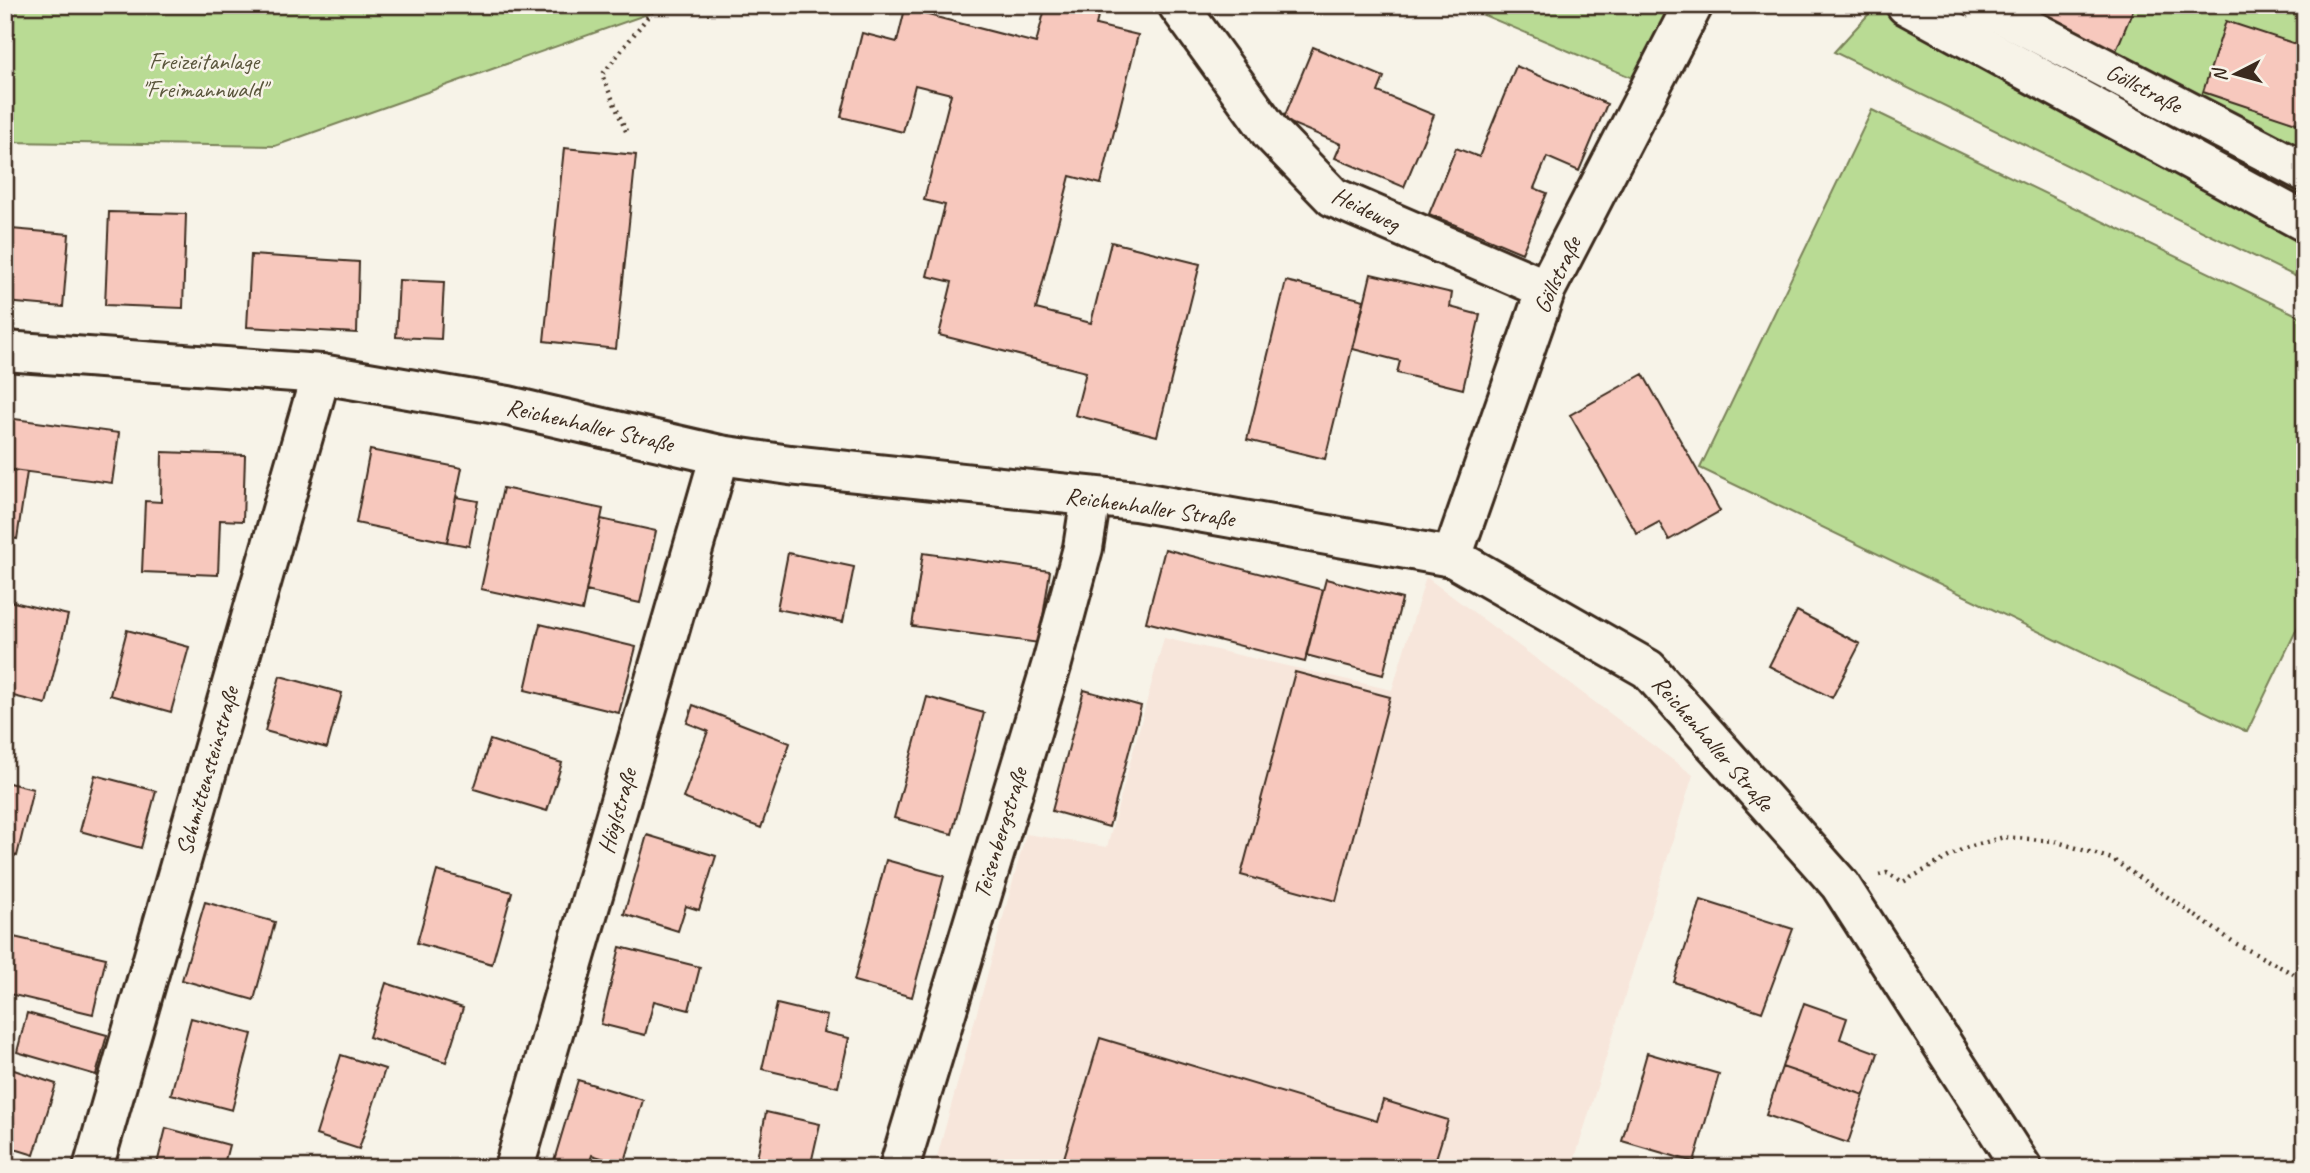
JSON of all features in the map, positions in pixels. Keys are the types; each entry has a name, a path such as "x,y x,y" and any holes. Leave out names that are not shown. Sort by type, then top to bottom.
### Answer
{"street":[{"name":"Heideweg","path":"1178,5 1271,134 1333,197 1546,289"},
{"name":"Göllstraße","path":"1452,557 1546,289 1693,5"},
{"path":"1906,5 2305,222"},
{"name":"Göllstraße","path":"1983,5 2305,172"},
{"name":"Reichenhaller Straße","path":"5,351 321,374 508,406 720,455 1136,501 1452,557 1648,669 1840,885 2022,1168"},
{"name":"Schmittensteinstraße","path":"93,1168 321,374"},
{"name":"Höglstraße","path":"514,1168 720,455"},
{"name":"Teisenbergstraße","path":"899,1168 1052,663 1083,548 1091,496"}],"path":[{"path":"626,131 601,75 657,5"},
{"path":"1903,882 1965,848 2004,837 2054,841 2112,859 2235,943 2305,980"}],"shaded area":[{"path":"1426,577 1693,775 1572,1168 934,1168 1026,834 1107,847 1164,638 1392,690"}],"green space":[{"name":"Freizeitanlage \"Freimannwald\"","path":"5,5 673,5 275,146 5,142"},
{"path":"1433,5 1710,5 1661,90 1472,10"},
{"path":"1877,5 2305,5 2305,281 1834,52"},
{"path":"1872,110 2305,319 2305,612 2247,732 1700,468"}],"building":[{"path":"1046,5 1101,5 1096,25 1138,35 1101,184 1070,176 1036,309 1091,323 1111,242 1200,264 1157,436 1075,415 1086,372 939,335 952,282 927,276 945,205 924,200 951,94 915,85 903,132 841,117 862,33 897,42 905,9 1036,43"},
{"path":"2039,5 2135,5 2116,51 2034,16"},
{"path":"2226,21 2305,47 2305,126 2203,92"},
{"path":"1313,47 1384,77 1378,92 1434,115 1404,187 1335,158 1341,144 1283,120"},
{"path":"1516,66 1607,104 1579,171 1547,157 1534,188 1547,193 1522,253 1429,214 1456,148 1479,157"},
{"path":"564,148 636,155 616,349 544,341"},
{"path":"109,212 186,214 183,308 105,305"},
{"path":"11,229 69,234 63,307 5,302"},
{"path":"251,255 359,262 357,333 247,327"},
{"path":"1371,274 1452,293 1450,307 1480,315 1463,389 1397,373 1400,361 1353,349"},
{"path":"399,280 444,282 441,339 396,337"},
{"path":"1286,281 1364,300 1325,459 1247,440"},
{"path":"1643,374 1720,511 1669,540 1659,522 1637,534 1570,415"},
{"path":"7,418 119,433 112,483 5,469"},
{"path":"370,450 462,468 447,542 356,523"},
{"path":"162,452 245,455 243,521 220,520 218,575 142,572 145,501 161,502"},
{"path":"5,469 27,472 17,539 5,537"},
{"path":"503,488 603,509 582,611 481,589"},
{"path":"456,497 478,501 469,546 447,542"},
{"path":"601,519 656,531 640,603 586,591"},
{"path":"1165,549 1323,590 1305,662 1146,622"},
{"path":"788,553 854,567 843,622 777,609"},
{"path":"923,553 1050,571 1039,643 912,626"},
{"path":"1326,579 1402,599 1383,675 1306,655"},
{"path":"5,600 68,615 46,704 5,694"},
{"path":"1797,611 1860,644 1832,698 1769,666"},
{"path":"540,624 636,647 619,713 525,690"},
{"path":"127,630 189,647 171,712 110,695"},
{"path":"1295,672 1390,697 1336,901 1241,875"},
{"path":"280,676 342,693 327,748 265,731"},
{"path":"1084,690 1141,706 1109,827 1052,811"},
{"path":"927,697 984,713 952,834 894,818"},
{"path":"693,705 790,743 761,828 683,798 708,731 687,723"},
{"path":"490,740 562,763 547,811 474,789"},
{"path":"95,775 156,791 141,848 80,831"},
{"path":"5,782 33,789 17,856 5,853"},
{"path":"647,835 716,856 699,910 686,906 678,931 624,914"},
{"path":"886,860 944,876 912,997 854,981"},
{"path":"437,871 512,892 492,964 417,943"},
{"path":"1701,900 1793,929 1762,1012 1674,982"},
{"path":"205,902 275,922 254,1000 182,980"},
{"path":"5,935 106,958 93,1014 5,993"},
{"path":"620,947 700,967 689,1010 654,1001 645,1035 601,1024"},
{"path":"386,983 463,1008 446,1062 369,1037"},
{"path":"1804,1003 1847,1018 1840,1039 1878,1053 1864,1095 1782,1067"},
{"path":"777,1004 827,1016 823,1032 849,1038 838,1087 762,1069"},
{"path":"27,1013 107,1035 96,1075 17,1052"},
{"path":"191,1018 252,1034 232,1110 171,1094"},
{"path":"1100,1038 1377,1121 1383,1100 1448,1120 1433,1168 1061,1168"},
{"path":"1647,1053 1719,1074 1694,1162 1622,1141"},
{"path":"341,1055 385,1069 359,1149 316,1135"},
{"path":"5,1067 56,1084 34,1155 5,1146"},
{"path":"1782,1067 1864,1095 1848,1143 1766,1115"},
{"path":"578,1080 643,1100 624,1165 592,1155 588,1168 552,1167"},
{"path":"766,1112 820,1124 810,1168 772,1168 756,1164"},
{"path":"166,1128 229,1145 223,1168 156,1168"}]}
